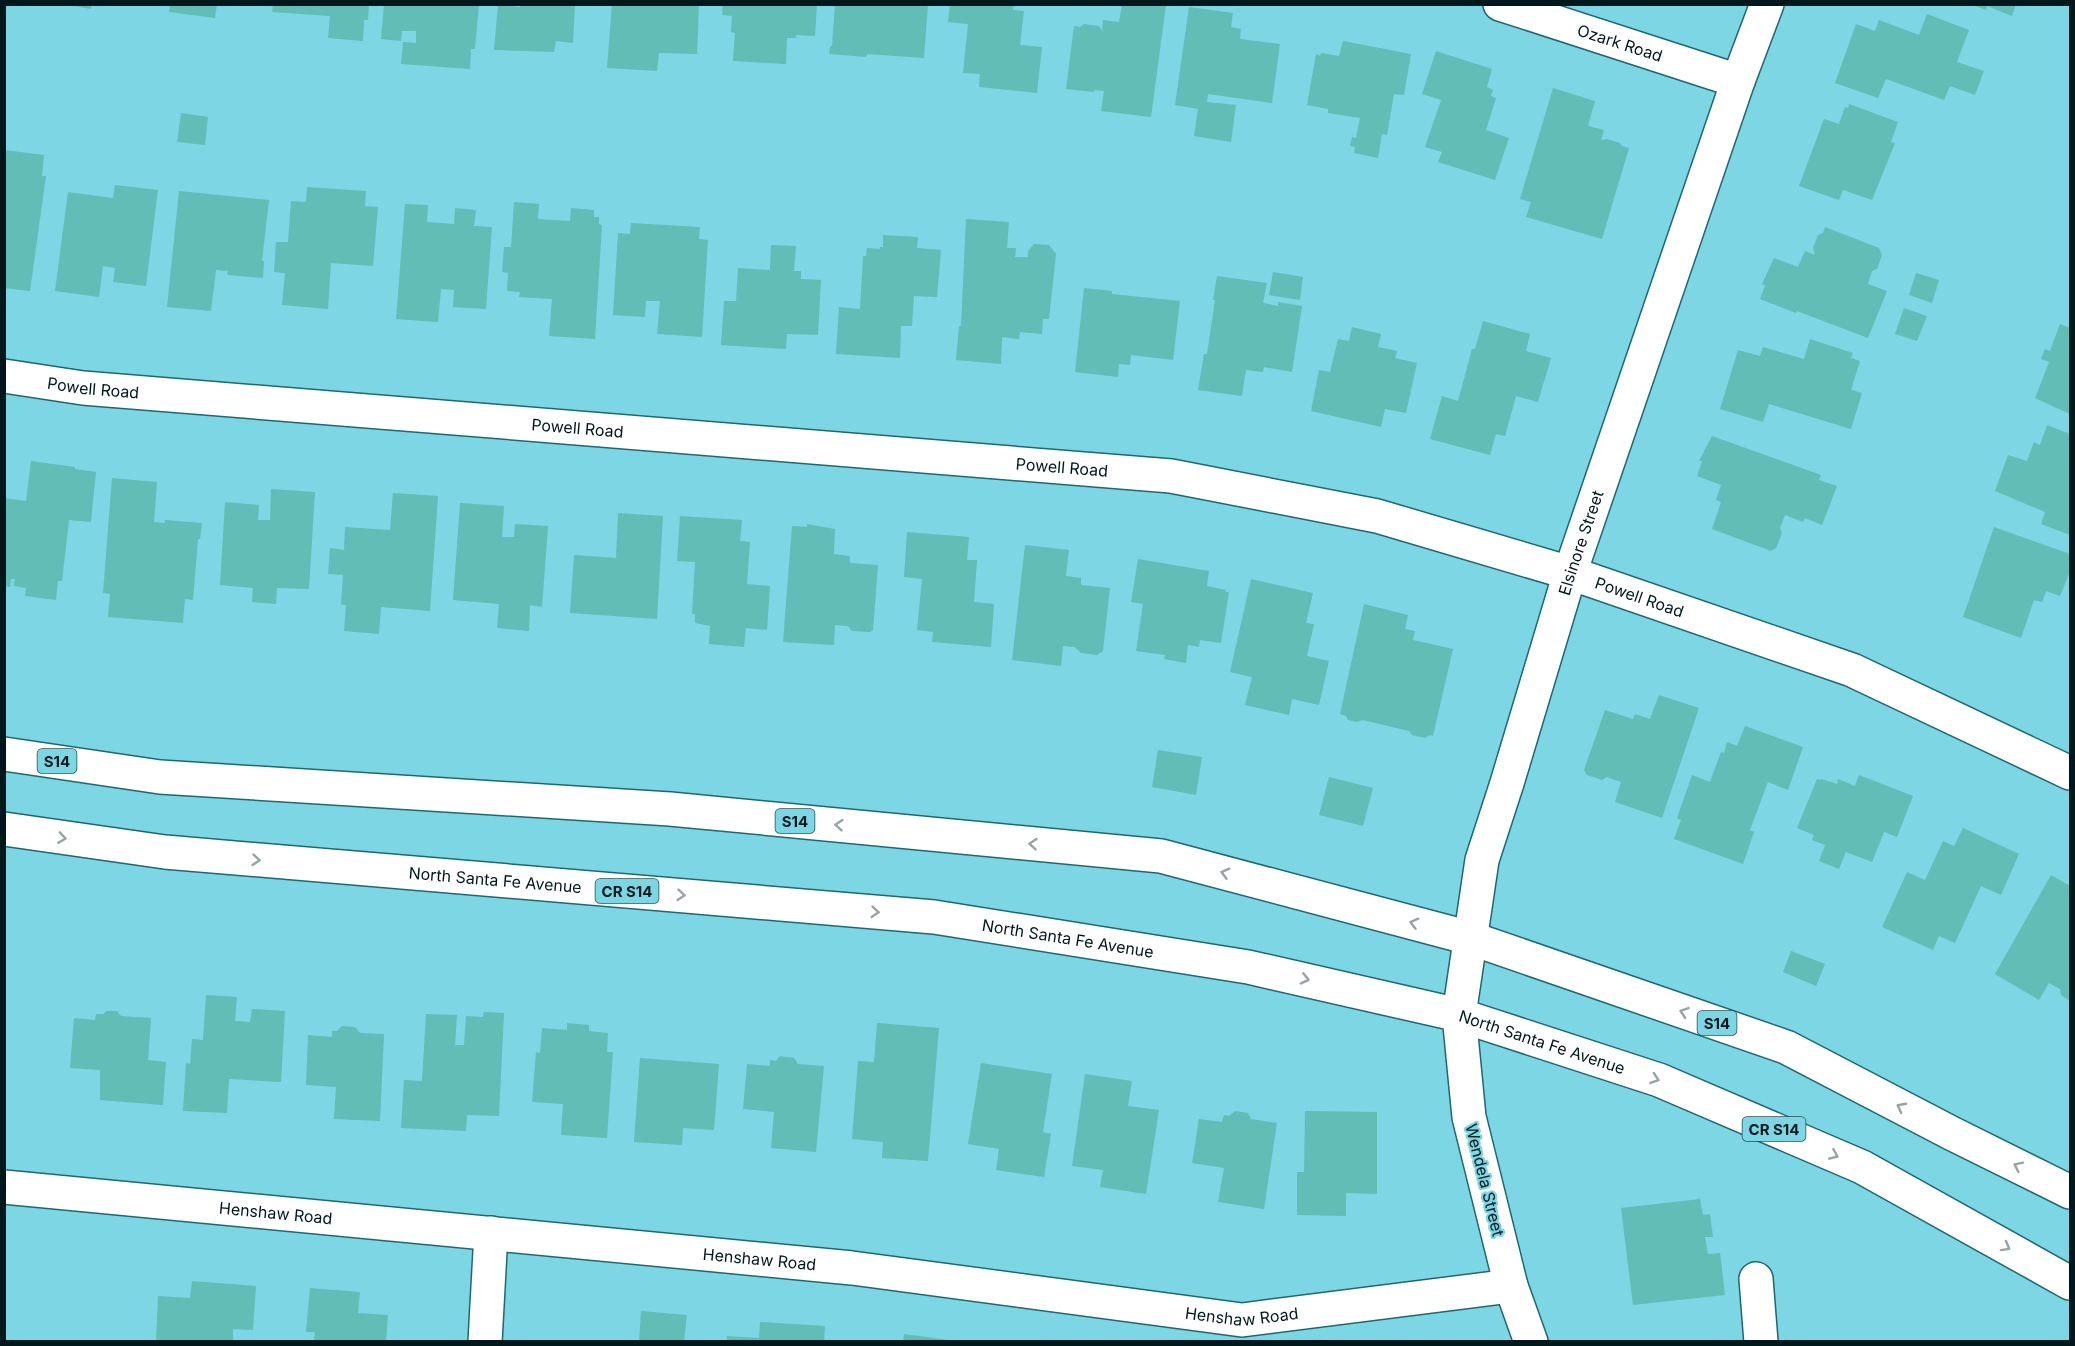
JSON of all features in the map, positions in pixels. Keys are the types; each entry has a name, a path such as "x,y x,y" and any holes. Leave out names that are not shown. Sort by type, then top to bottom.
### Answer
{"street":[{"name":"Ozark Road","path":"1500,4 1738,81"},
{"name":"Elsinore Street","path":"1459,1015 1482,860 1570,573 1738,81 1767,4"},
{"name":"Powell Road","path":"4,376 95,389 1171,476 1377,516 1570,573 1852,670 2070,773"},
{"name":"S14","path":"4,754 160,777 670,809 1161,856 1470,938 1786,1047 2070,1192"},
{"name":"North Santa Fe Avenue","path":"4,830 165,852 934,917 1248,967 1459,1015 1659,1080 1862,1167 2070,1283"},
{"name":"Wendela Street","path":"1459,1015 1469,1117 1511,1286 1531,1341"},
{"name":"Henshaw Road","path":"4,1187 852,1268 1240,1331 1511,1286"},
{"path":"485,1341 491,1233"},
{"path":"1756,1279 1761,1341"}],"building":[{"path":"64,4 91,4 91,9"},
{"path":"170,4 217,4 215,18 169,12"},
{"path":"273,4 369,4 368,20 364,20 363,41 328,38 330,16 272,12"},
{"path":"384,4 479,4 475,49 471,49 470,69 401,64 403,42 416,43 416,31 402,31 401,41 381,39"},
{"path":"520,4 575,4 573,43 556,41 554,52 494,50 498,5 520,7"},
{"path":"612,4 699,4 697,54 659,53 657,71 607,68"},
{"path":"723,4 817,4 815,36 796,35 796,38 787,38 786,64 733,61 735,33 731,32 732,16 722,15"},
{"path":"835,4 928,4 924,58 829,54 830,46 832,46"},
{"path":"950,4 1014,4 1013,10 1024,11 1020,45 1042,47 1037,93 979,87 980,74 963,73 968,24 948,22"},
{"path":"1970,4 2016,4 2012,16 1987,6 1986,10"},
{"path":"1122,5 1166,5 1151,117 1101,111 1104,91 1066,89 1074,26 1080,27 1084,24 1099,26 1102,31 1103,20 1119,22"},
{"path":"1189,7 1233,13 1231,27 1241,29 1240,39 1280,44 1272,103 1208,94 1207,102 1236,105 1231,142 1194,136 1198,109 1175,105"},
{"path":"1927,14 1969,30 1957,62 1984,71 1975,95 1950,86 1944,100 1886,79 1878,98 1835,83 1856,24 1875,31 1879,20 1919,35"},
{"path":"1343,41 1411,54 1404,95 1394,94 1387,135 1382,134 1378,158 1354,153 1355,147 1350,146 1352,137 1356,138 1360,118 1328,113 1328,109 1307,105 1316,54 1339,56"},
{"path":"1436,51 1492,69 1487,87 1493,90 1491,96 1496,98 1486,130 1509,138 1495,180 1438,162 1442,152 1425,147 1441,100 1422,94"},
{"path":"1553,88 1595,101 1588,126 1604,130 1601,140 1607,139 1629,148 1602,239 1526,217 1531,202 1520,199"},
{"path":"1849,104 1898,122 1891,142 1895,143 1872,200 1843,190 1839,200 1799,186 1824,119 1839,124 1845,107 1848,108"},
{"path":"181,113 208,117 205,145 177,142"},
{"path":"4,150 44,155 42,176 46,176 30,291 4,288"},
{"path":"115,185 158,190 146,286 113,282 115,268 103,266 99,297 55,291 68,192 113,198"},
{"path":"307,187 366,191 365,206 378,207 373,266 331,263 328,309 282,305 285,273 274,272 276,242 288,242 291,201 306,202"},
{"path":"179,191 269,200 262,261 264,261 263,278 227,275 228,271 216,270 211,311 167,307"},
{"path":"514,202 539,204 538,219 570,221 571,208 594,210 594,217 599,217 599,224 602,225 595,339 549,336 552,299 519,297 520,292 507,291 508,273 502,272 504,247 511,247"},
{"path":"405,204 428,205 427,222 454,224 455,208 476,210 474,226 492,227 486,309 453,307 454,290 441,289 438,322 396,319"},
{"path":"966,219 1009,222 1007,248 1016,248 1015,257 1028,257 1028,251 1034,244 1049,245 1056,254 1049,319 1043,319 1042,334 1020,332 1019,339 1002,337 1001,364 956,360 959,326 961,326"},
{"path":"631,223 700,227 699,239 708,240 702,337 657,334 660,301 646,301 645,317 613,315 618,233 630,234"},
{"path":"1825,227 1879,248 1882,255 1877,269 1872,271 1868,284 1887,291 1868,338 1760,299 1765,286 1762,284 1774,258 1798,267 1805,251 1815,255 1813,248 1818,235 1823,233"},
{"path":"883,235 918,237 917,248 941,250 937,297 914,296 912,326 901,326 900,358 836,354 839,307 860,309 863,256 866,256 867,248 880,249 883,247"},
{"path":"771,245 796,246 794,271 801,271 801,279 821,280 818,335 787,334 786,349 721,345 724,301 736,301 738,268 770,270"},
{"path":"1273,272 1303,277 1300,300 1269,295"},
{"path":"1916,273 1939,280 1932,303 1909,295"},
{"path":"1217,276 1267,283 1263,303 1278,306 1278,302 1302,306 1292,372 1264,367 1263,372 1246,370 1242,396 1198,390 1204,354 1207,354"},
{"path":"1084,288 1112,291 1112,294 1180,301 1173,360 1131,355 1130,365 1119,364 1118,377 1075,372"},
{"path":"1904,308 1927,316 1917,341 1895,334"},
{"path":"1483,321 1530,334 1526,351 1551,358 1538,402 1516,396 1505,436 1496,434 1490,455 1430,439 1442,396 1458,401 1472,349 1475,349"},
{"path":"2060,324 2070,328 2070,414 2035,398 2049,362 2041,359 2045,349 2050,351"},
{"path":"1352,327 1381,334 1378,347 1397,351 1395,358 1417,363 1406,413 1385,409 1381,427 1311,411 1319,370 1330,372 1338,339 1349,341"},
{"path":"1810,339 1853,353 1851,358 1860,361 1851,390 1862,393 1851,429 1769,404 1763,422 1720,409 1738,350 1760,356 1763,347 1804,359"},
{"path":"2047,425 2070,434 2070,535 2041,524 2045,512 1995,491 2008,455 2027,461 2034,442 2040,445"},
{"path":"1712,436 1821,475 1819,480 1837,486 1822,525 1805,518 1803,522 1785,515 1780,528 1782,533 1776,548 1771,551 1712,529 1721,502 1716,500 1721,485 1697,476 1702,461 1699,461"},
{"path":"31,461 96,472 91,522 69,520 62,581 58,581 56,600 25,596 26,588 14,586 15,579 11,579 10,587 4,586 4,498 26,501"},
{"path":"112,478 157,482 154,522 165,523 165,520 202,523 200,539 198,539 193,600 185,599 183,623 108,617 110,594 103,593"},
{"path":"271,489 315,492 309,589 277,588 276,604 252,602 253,588 220,585 225,502 259,505 258,520 270,520"},
{"path":"393,493 438,496 430,611 381,607 379,634 344,631 346,605 341,605 343,575 328,574 330,548 344,550 345,527 390,530"},
{"path":"460,503 504,506 502,537 514,537 515,524 548,526 542,607 530,605 529,631 497,628 499,604 453,600"},
{"path":"618,513 663,516 657,619 570,613 574,555 616,558"},
{"path":"680,516 742,520 740,541 750,542 747,584 770,586 767,630 746,628 744,647 709,644 710,626 695,623 695,614 692,614 695,562 677,561"},
{"path":"807,524 835,529 834,554 850,556 850,563 878,565 873,630 870,632 852,631 848,626 835,625 834,645 783,642 792,526 807,527"},
{"path":"1994,527 2070,554 2069,574 2060,596 2046,591 2042,602 2034,600 2021,638 1963,617"},
{"path":"907,532 969,537 967,560 977,560 974,602 994,604 991,647 932,642 933,632 917,630 922,579 904,577"},
{"path":"1025,545 1069,550 1066,576 1081,578 1081,585 1110,588 1103,651 1097,655 1081,653 1075,647 1063,646 1061,666 1012,660"},
{"path":"1138,559 1209,571 1207,586 1229,592 1221,643 1200,640 1199,647 1188,645 1186,663 1164,659 1165,655 1136,651 1143,604 1131,602"},
{"path":"1251,579 1313,593 1306,623 1314,624 1307,656 1329,661 1319,705 1292,699 1289,715 1245,705 1252,677 1230,672"},
{"path":"1364,604 1408,615 1405,629 1415,631 1413,640 1453,649 1433,736 1425,738 1412,735 1409,731 1363,720 1357,722 1348,720 1346,716 1340,714"},
{"path":"1659,695 1699,708 1662,818 1615,802 1621,782 1607,777 1602,780 1587,775 1584,770 1605,710 1633,719 1635,714 1650,719"},
{"path":"1745,726 1803,747 1788,790 1768,782 1750,830 1754,832 1743,864 1674,839 1681,820 1677,818 1692,775 1710,782 1727,742 1737,746"},
{"path":"1158,750 1202,757 1196,795 1152,787"},
{"path":"1859,775 1913,796 1897,837 1884,832 1872,862 1846,852 1839,869 1819,861 1825,845 1812,840 1814,835 1797,828 1817,779 1837,784 1838,779 1855,786"},
{"path":"1329,777 1373,788 1363,826 1319,815"},
{"path":"1963,828 2019,854 2001,895 1981,886 1955,943 1939,936 1933,950 1882,927 1907,872 1925,880 1943,841 1954,846"},
{"path":"2051,875 2070,886 2070,1001 2061,995 2060,989 2049,983 2039,1000 1995,974"},
{"path":"1791,951 1825,964 1816,986 1783,972"},
{"path":"206,995 237,997 235,1021 250,1022 252,1009 285,1011 281,1082 229,1079 227,1113 183,1111 186,1063 190,1064 192,1039 203,1040"},
{"path":"107,1011 117,1011 121,1016 151,1018 148,1060 166,1062 163,1105 100,1100 100,1070 70,1068 74,1018 95,1020 96,1014 103,1014"},
{"path":"484,1012 504,1013 499,1116 467,1115 466,1131 401,1128 404,1080 422,1081 426,1014 457,1015 455,1045 464,1045 466,1016 483,1017"},
{"path":"567,1023 589,1025 589,1031 608,1033 607,1052 613,1052 607,1138 561,1135 563,1104 532,1102 536,1052 540,1053 542,1028 567,1030"},
{"path":"877,1023 939,1028 928,1161 882,1158 883,1142 852,1139 858,1061 874,1062"},
{"path":"342,1026 355,1027 360,1033 384,1034 380,1121 334,1119 336,1087 306,1085 308,1035 332,1037 332,1031 337,1031"},
{"path":"780,1056 794,1058 798,1064 824,1066 816,1152 771,1148 774,1112 743,1109 747,1064 770,1066 770,1060 776,1061"},
{"path":"640,1058 719,1064 714,1130 683,1128 682,1145 634,1142"},
{"path":"981,1063 1052,1074 1043,1132 1051,1134 1044,1177 996,1170 999,1149 968,1144"},
{"path":"1085,1074 1132,1081 1128,1106 1159,1110 1146,1194 1100,1187 1103,1170 1072,1166"},
{"path":"1235,1111 1248,1113 1251,1119 1277,1123 1264,1209 1218,1202 1224,1168 1192,1163 1199,1119 1222,1122 1224,1115 1229,1116"},
{"path":"1305,1111 1377,1112 1377,1194 1346,1193 1346,1216 1297,1215 1297,1172 1304,1172"},
{"path":"1700,1199 1703,1215 1710,1214 1713,1237 1705,1237 1708,1254 1720,1253 1725,1295 1633,1305 1621,1208"},
{"path":"192,1281 256,1286 253,1330 233,1329 233,1342 156,1342 158,1296 190,1298"},
{"path":"310,1288 360,1292 358,1313 388,1315 386,1342 314,1342 315,1332 306,1332"},
{"path":"641,1311 687,1315 684,1342 639,1342"},
{"path":"760,1322 825,1326 824,1342 727,1342 727,1336 759,1338"},
{"path":"904,1334 949,1340 949,1342 903,1342"}]}
